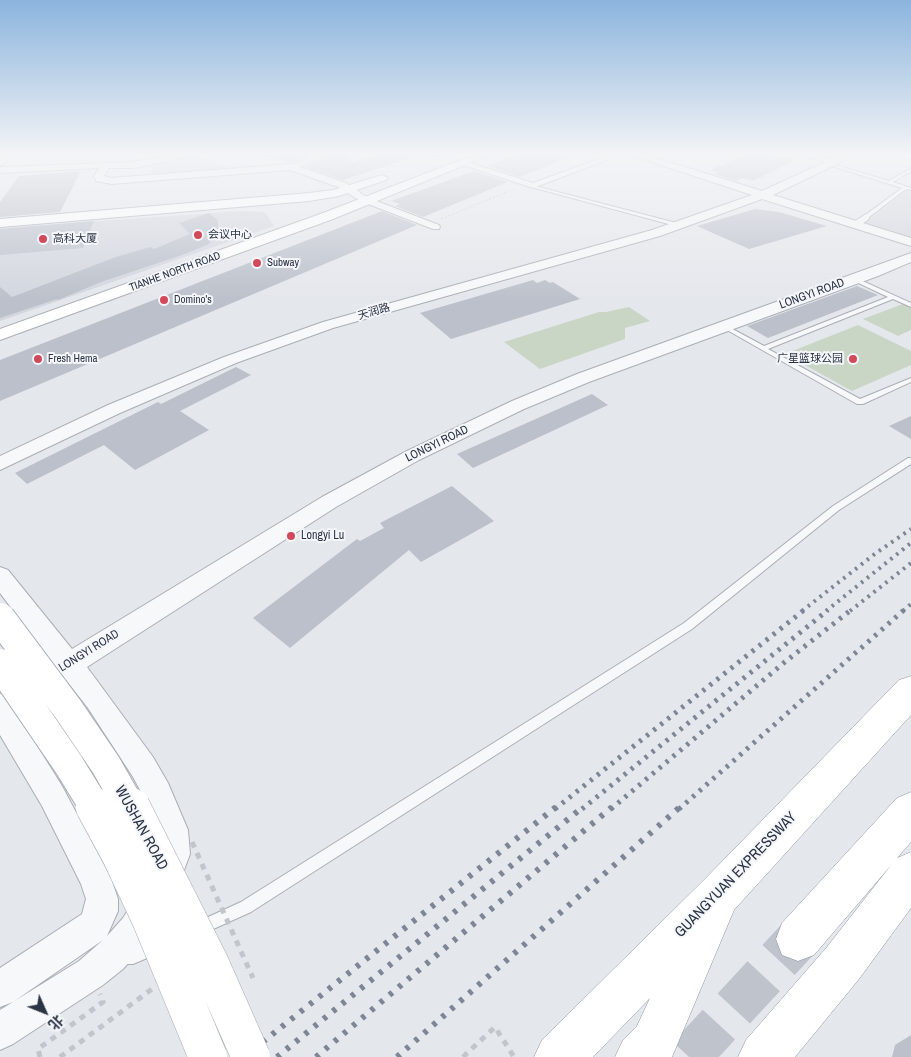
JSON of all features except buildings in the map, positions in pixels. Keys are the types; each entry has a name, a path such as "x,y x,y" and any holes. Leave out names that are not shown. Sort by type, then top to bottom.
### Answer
{"highway":[{"name":"GUANGYUAN EXPRESSWAY","path":"559,1057 720,894 911,691"},
{"path":"798,939 911,812"},
{"path":"763,1057 843,963 911,873"},
{"path":"640,1057 654,1043 720,894"}],"main road":[{"path":"0,223 246,202"},
{"name":"TIANHE NORTH ROAD","path":"0,335 360,202"},
{"name":"WUSHAN ROAD","path":"0,618 68,709 106,765 138,820 204,953 251,1057"},
{"path":"0,664 69,765 121,855 151,919 208,1057"}],"street":[{"path":"372,202 432,225"},
{"name":"天润路","path":"0,464 114,409 230,360 328,325 656,233 741,202"},
{"path":"785,202 911,242"},
{"path":"855,224 866,217"},
{"name":"LONGYI ROAD","path":"0,709 69,663 329,502 412,456 556,389 911,257"},
{"path":"0,576 69,663 143,767 166,811 172,830 174,854 164,884 134,930 111,957 91,974 0,1031"},
{"path":"0,709 52,796 95,878 102,899 101,912 94,926 0,989"}],"lane":[{"path":"594,202 678,225"},
{"path":"866,217 885,202"},
{"path":"854,279 911,304"},
{"path":"764,348 893,296"},
{"path":"724,326 860,402 911,380"},
{"path":"111,957 133,958 246,908 688,626 836,508 911,460"}],"path":[{"path":"432,225 488,202"},
{"path":"192,842 253,978"},
{"path":"60,1057 153,988"},
{"path":"40,1057 38,1049 103,1002"},
{"path":"463,1057 495,1027 514,1057"}],"shaded area":[{"path":"891,202 911,202 911,238 863,224"},
{"path":"241,211 265,212 274,226 0,321 0,228"}],"green space":[{"path":"903,304 911,307 911,330 898,336 863,319"},
{"path":"629,307 650,321 625,328 625,339 540,369 504,342 599,312"},
{"name":"广星篮球公园","path":"858,325 911,351 911,365 852,391 785,354"}],"tunnel":[{"path":"689,1057 798,939"}],"railway":[{"path":"802,611 876,553 911,529"},
{"path":"826,611 911,543"},
{"path":"850,611 911,563"},
{"path":"903,611 911,604"},
{"path":"555,809 804,610"},
{"path":"582,809 828,610"},
{"path":"611,809 786,661 851,610"},
{"path":"679,809 904,610"},
{"path":"244,1057 556,807"},
{"path":"277,1057 583,807"},
{"path":"316,1057 612,807"},
{"path":"397,1057 680,807"}],"place":[{"name":"会议中心","path":"198,235"},
{"name":"高科大厦","path":"43,239"},
{"name":"Subway","path":"257,263"},
{"name":"Domino's","path":"164,300"},
{"name":"Fresh Hema","path":"38,359"},
{"name":"广星篮球公园","path":"853,359"},
{"name":"Longyi Lu","path":"291,536"}]}
